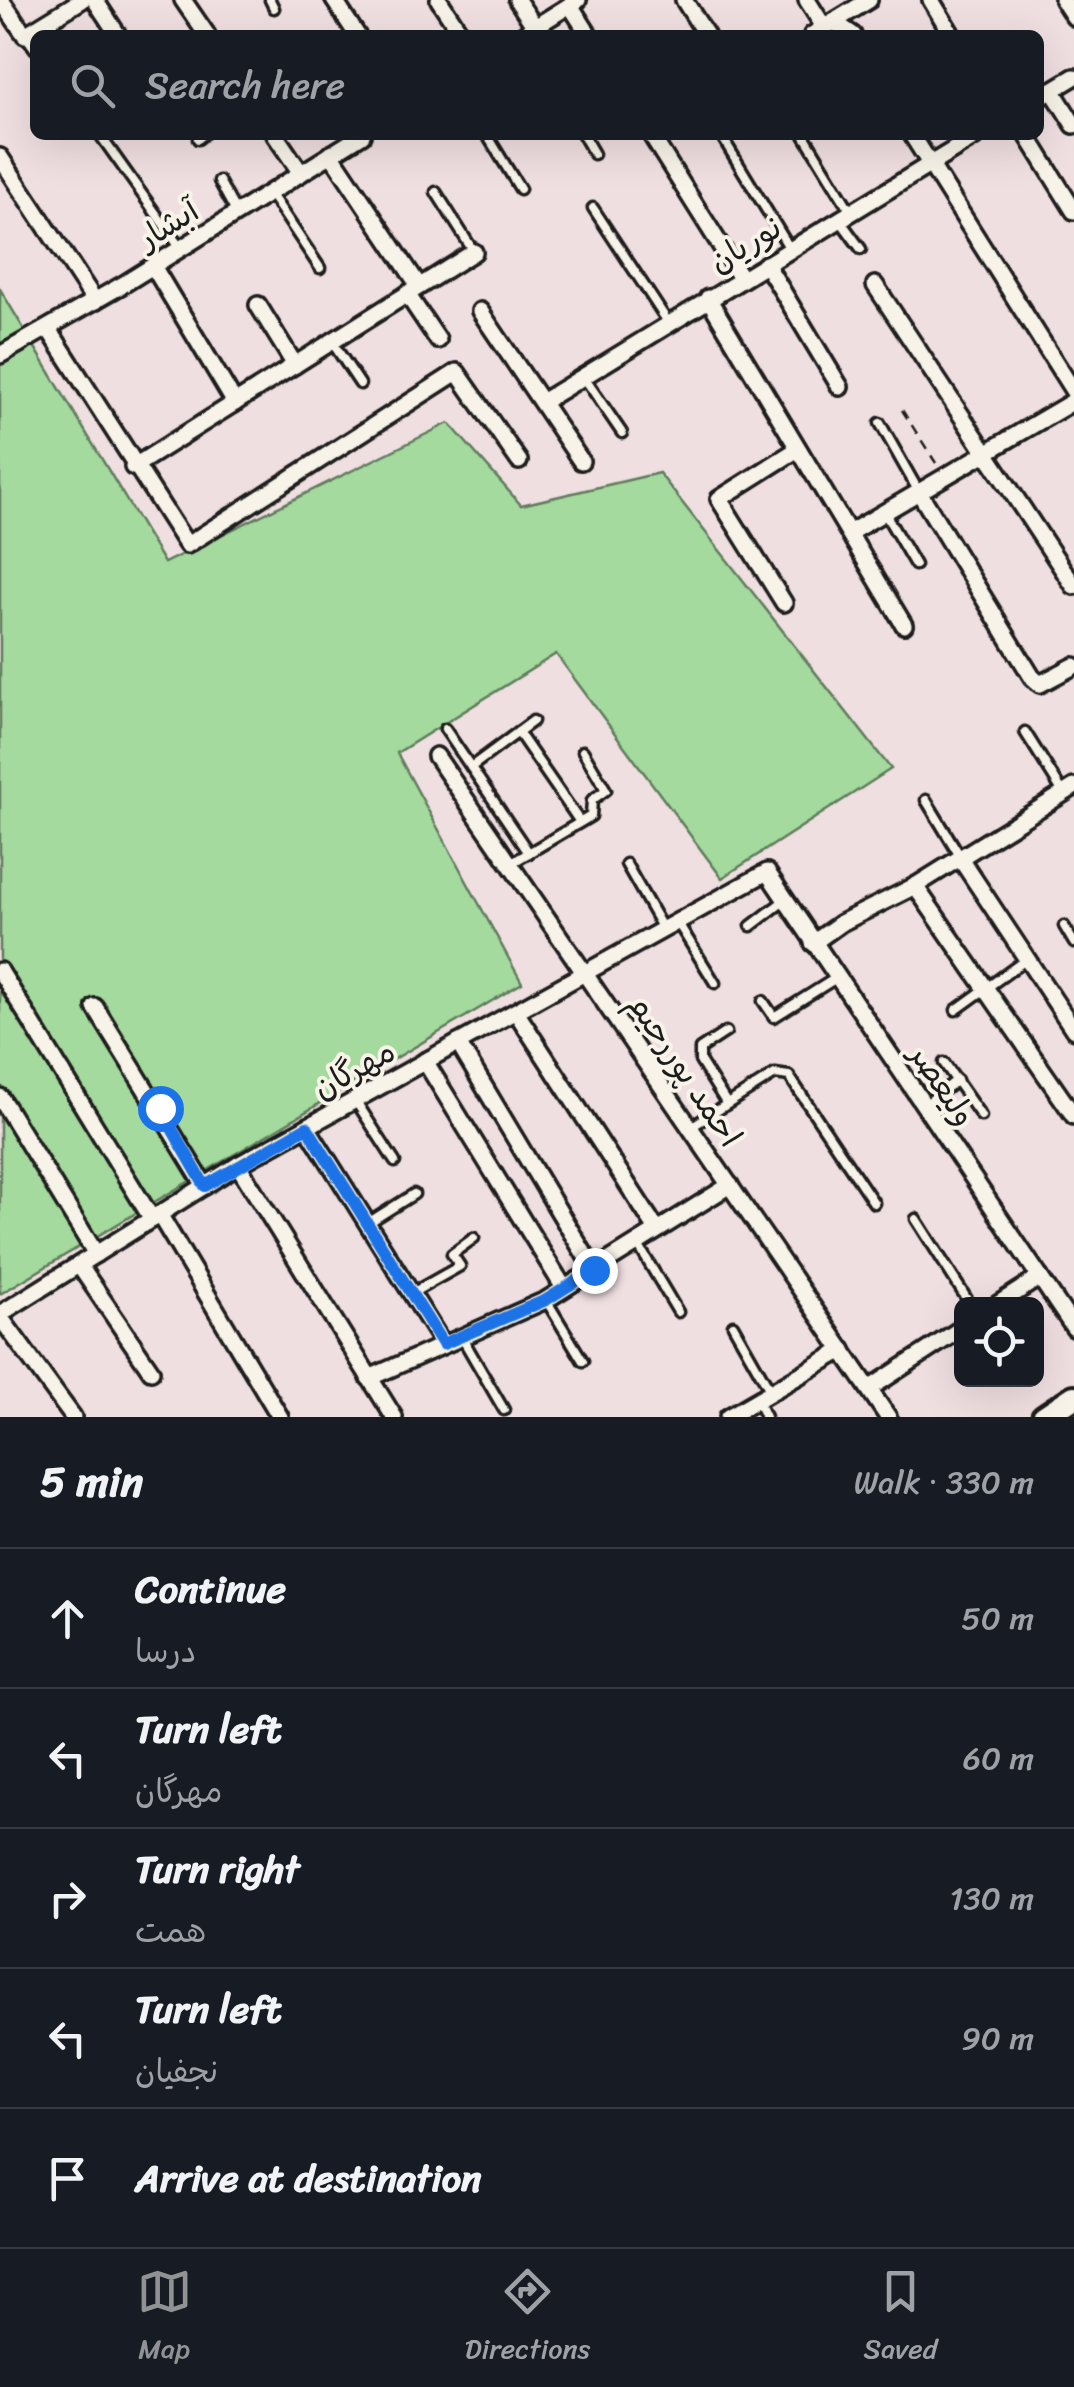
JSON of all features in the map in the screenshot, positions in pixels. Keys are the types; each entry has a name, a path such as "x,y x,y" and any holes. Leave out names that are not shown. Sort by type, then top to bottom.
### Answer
{"street":[{"path":"1,0 30,42"},
{"path":"95,0 115,30"},
{"path":"183,0 203,30"},
{"path":"334,0 354,30"},
{"path":"439,0 459,30"},
{"path":"517,0 528,30"},
{"path":"684,0 703,30"},
{"path":"807,0 824,28 869,0"},
{"path":"931,0 949,30"},
{"path":"1063,0 1074,17"},
{"path":"530,30 574,2 587,30"},
{"path":"43,30 71,3"},
{"path":"1074,77 1046,94 1074,125"},
{"path":"278,140 301,174"},
{"name":"آبشار","path":"0,356 153,266 352,140"},
{"path":"655,140 741,278"},
{"path":"915,140 1074,392"},
{"name":"نوریان","path":"542,402 970,140"},
{"path":"1030,140 1074,211"},
{"path":"332,154 413,290 438,340"},
{"path":"0,157 94,301"},
{"path":"133,467 474,252"},
{"path":"766,264 840,387"},
{"path":"153,266 235,403"},
{"path":"875,284 1074,586"},
{"path":"708,298 904,625"},
{"path":"258,305 295,366"},
{"path":"480,312 581,461"},
{"path":"48,328 133,467 187,545 457,372 519,461"},
{"path":"849,533 1074,401"},
{"path":"784,603 719,499 798,449"},
{"path":"919,492 1032,677 1040,684 1074,666"},
{"name":"احمد پوررحیم","path":"436,756 888,1417"},
{"path":"813,943 841,922 915,886 1069,790 1074,808"},
{"path":"960,858 1074,1030"},
{"name":"مهرگان","path":"0,1315 238,1165 587,975 766,872"},
{"name":"ولیعصر","path":"766,872 1074,1328"},
{"path":"915,886 1074,1116"},
{"path":"0,972 280,1417"},
{"path":"95,1007 205,1186"},
{"path":"516,1012 657,1230"},
{"path":"458,1042 594,1270"},
{"path":"425,1061 564,1288"},
{"path":"0,1097 96,1254"},
{"path":"307,1127 443,1344"},
{"path":"238,1165 394,1417"},
{"path":"369,1378 546,1300 730,1184"},
{"path":"79,1265 150,1371"},
{"path":"1009,1297 1040,1278"},
{"path":"0,1315 73,1417"},
{"path":"869,1389 954,1333"},
{"path":"728,1417 842,1350"},
{"path":"1044,1417 1074,1397"}],"lane":[{"path":"104,140 180,249"},
{"path":"490,140 520,189"},
{"path":"586,140 594,154"},
{"path":"723,140 790,249"},
{"path":"807,140 860,250"},
{"path":"219,181 237,214"},
{"path":"436,192 474,252"},
{"path":"270,193 320,268"},
{"path":"592,208 668,322"},
{"path":"332,342 360,384"},
{"path":"583,376 622,433"},
{"path":"880,423 919,492"},
{"path":"884,512 915,565"},
{"path":"471,768 532,721"},
{"path":"445,729 529,853"},
{"path":"518,732 580,822"},
{"path":"1025,732 1069,790"},
{"path":"510,864 591,816 592,800 606,790 583,751"},
{"path":"926,800 960,858"},
{"path":"626,864 715,984"},
{"path":"750,926 785,900"},
{"path":"1064,926 1074,943"},
{"path":"956,1010 1028,958"},
{"path":"762,1001 774,1018 836,978"},
{"path":"726,1032 700,1048 700,1061 727,1104"},
{"path":"944,1063 981,1116"},
{"path":"691,1127 776,1074 790,1076 874,1203"},
{"path":"924,1106 957,1080"},
{"path":"355,1100 395,1162"},
{"path":"368,1223 414,1194"},
{"path":"916,1219 966,1297"},
{"path":"412,1293 460,1266 452,1254 474,1238"},
{"path":"637,1243 678,1312"},
{"path":"546,1300 583,1361"},
{"path":"733,1325 764,1396 765,1417"},
{"path":"460,1336 504,1410"}],"path":[{"path":"902,410 945,476"}],"green space":[{"path":"0,289 164,563 449,423 521,505 659,473 891,769 722,878 556,654 397,753 522,983 0,1294"}],"route":[{"path":"160,1108 205,1186 307,1127 443,1344 546,1300 594,1270"}]}
